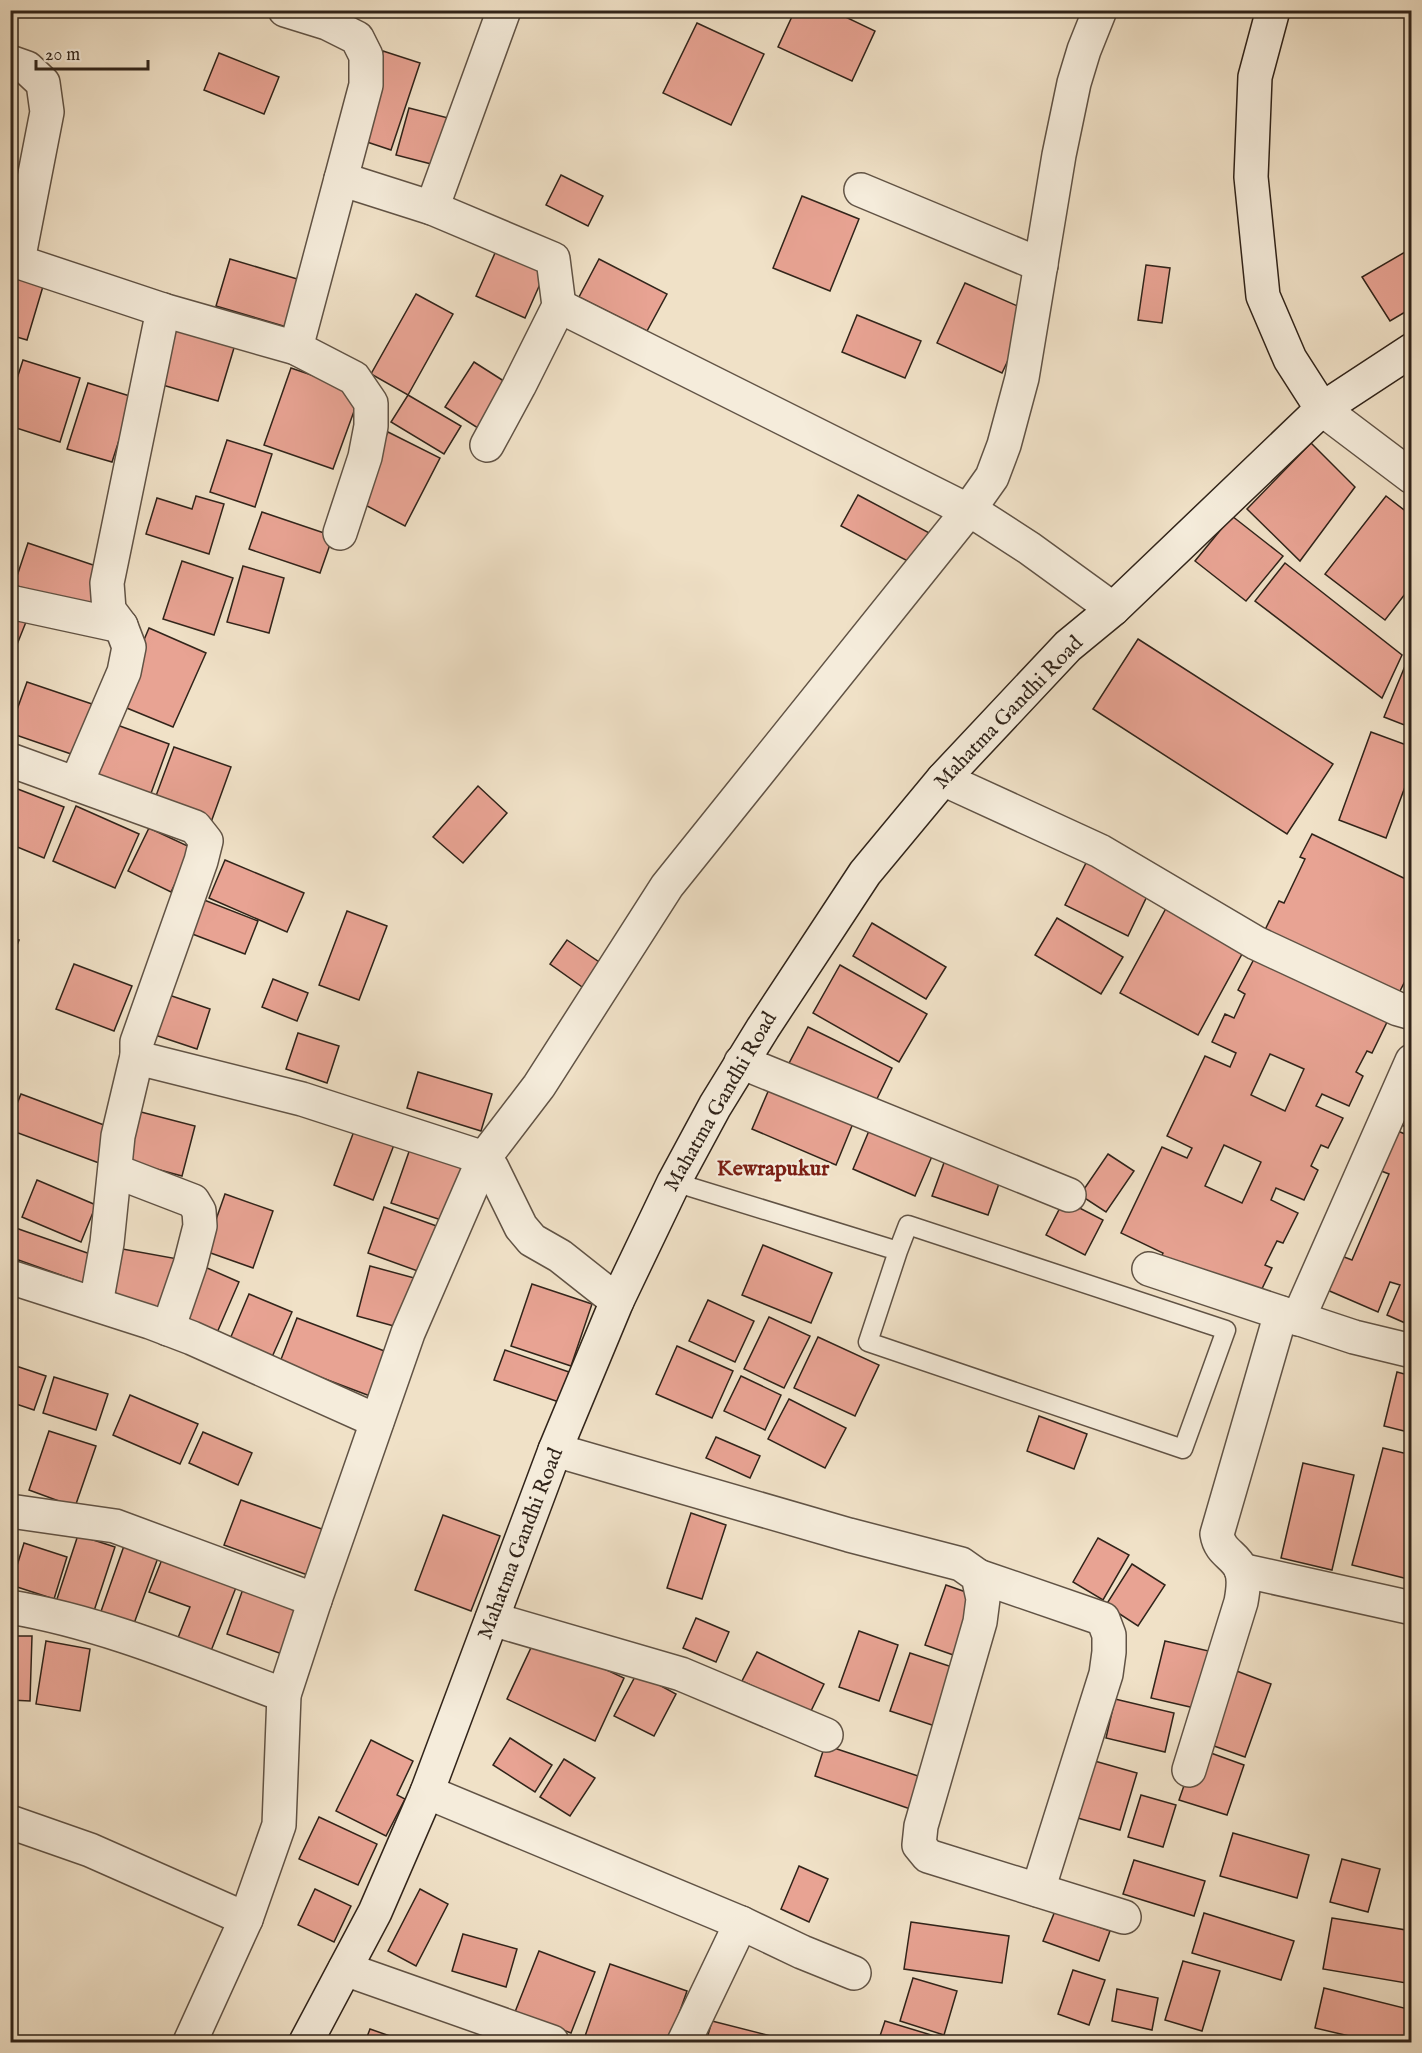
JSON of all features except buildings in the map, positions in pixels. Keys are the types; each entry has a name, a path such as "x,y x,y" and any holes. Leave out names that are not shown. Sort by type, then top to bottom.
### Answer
{"street":[{"path":"285,10 327,23 357,38 366,57 366,85 296,348"},
{"path":"432,208 504,10"},
{"path":"190,2043 246,1919 279,1825 284,1695 315,1600 408,1333 488,1163 667,886 974,514 992,477 1004,445 1022,378 1059,155 1074,83 1100,10"},
{"path":"1273,10 1255,77 1251,177 1263,296 1290,359 1322,408 1412,477"},
{"path":"10,62 27,68 43,83 47,112 14,260 163,310 296,348 354,378 371,403 371,426 365,457 340,533"},
{"path":"341,179 432,208 553,260 558,306 487,445"},
{"path":"861,190 1041,265"},
{"path":"558,306 974,514 1029,548 1113,609"},
{"path":"76,784 124,672 129,646 121,627 108,610 107,583 163,310"},
{"name":"Mahatma Gandhi Road","path":"306,2043 375,1912 427,1791 555,1450 617,1301 674,1182 741,1062 865,873 943,779 1068,646 1113,609 1322,408 1412,350"},
{"path":"10,602 121,627"},
{"path":"10,760 195,827 206,841 137,1042 137,1056 118,1136 107,1244 96,1304"},
{"path":"943,779 1100,851 1256,943 1398,1009 1412,1013"},
{"path":"137,1056 302,1099 488,1163 521,1227 532,1240 560,1256 617,1301"},
{"path":"1189,1770 1241,1602 1244,1582 1241,1570 1219,1544 1217,1534 1290,1316 1412,1061"},
{"path":"741,1062 1069,1195"},
{"path":"115,1171 194,1201 199,1211 200,1226 190,1265 168,1329"},
{"path":"1149,1269 1354,1337 1412,1351"},
{"path":"10,1277 168,1329 377,1421"},
{"path":"555,1450 849,1535 961,1564 978,1576 1103,1619 1109,1635 1109,1652 1101,1695 1038,1890"},
{"path":"10,1511 115,1526 315,1600"},
{"path":"1241,1570 1412,1608"},
{"path":"978,1576 984,1599 980,1622 921,1826 920,1845 928,1856 1124,1917"},
{"path":"10,1607 51,1614 136,1641 284,1695"},
{"path":"492,1619 681,1674 826,1735"},
{"path":"427,1791 741,1923 802,1953 854,1972"},
{"path":"10,1822 90,1850 246,1919"},
{"path":"684,2043 741,1923"},
{"path":"345,1969 552,2043"}],"lane":[{"path":"674,1182 898,1251"},
{"path":"908,1225 1226,1330 1183,1449 868,1342 898,1251 908,1225"}],"district":[{"name":"Kewrapukur","path":"773,1169"}]}
